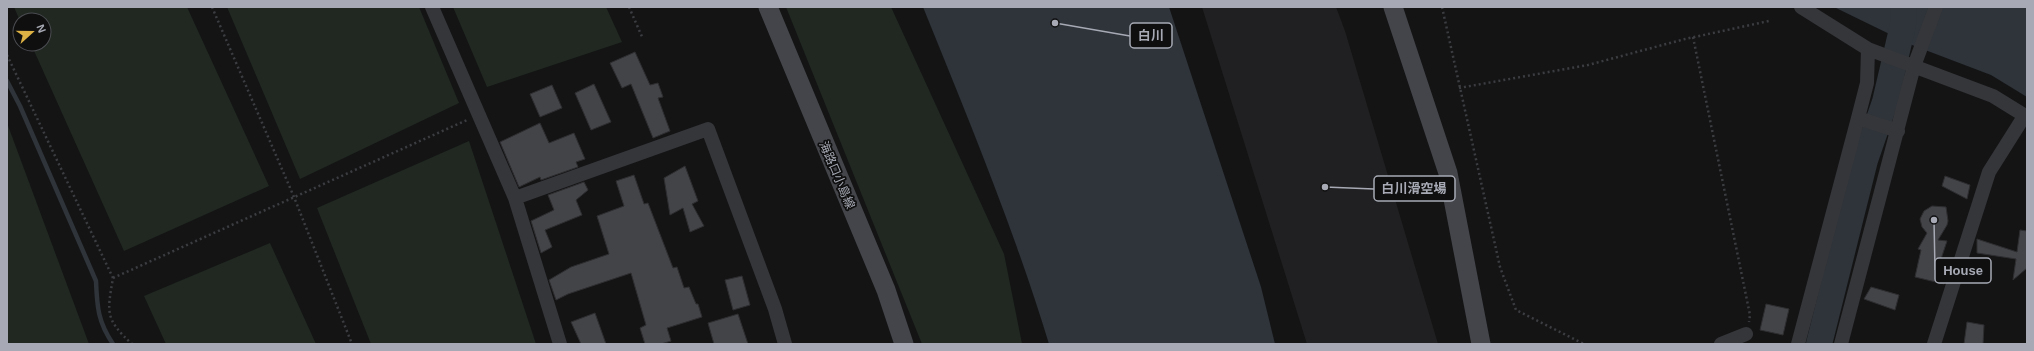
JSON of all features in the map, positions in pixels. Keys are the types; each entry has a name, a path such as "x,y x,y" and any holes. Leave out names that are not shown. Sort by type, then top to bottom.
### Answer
{"main road":[{"name":"海路口小島線","path":"768,7 886,290 904,344"},
{"path":"1393,7 1448,173 1481,344"}],"street":[{"path":"432,7 478,115 516,198 560,344"},
{"path":"1801,7 1871,50 1913,62 1993,96 2026,116 1990,172 1934,344"},
{"path":"1841,344 1898,131 1913,62 1936,7"},
{"path":"1798,344 1867,83 1871,50"},
{"path":"1858,118 1898,131"},
{"path":"516,198 708,129 776,309 785,344"},
{"path":"1721,344 1746,334"}],"path":[{"path":"212,7 294,198 352,344"},
{"path":"629,7 643,39"},
{"path":"1442,7 1500,267 1516,310 1584,344"},
{"path":"1459,88 1588,65 1693,37 1769,21"},
{"path":"1693,37 1750,315 1746,334"},
{"path":"7,55 113,278 108,308 116,329 132,344"},
{"path":"113,278 478,115"}],"shaded area":[{"path":"14,7 187,7 269,186 124,251 35,52 52,52 52,12 16,12"},
{"path":"227,7 419,7 459,103 300,179"},
{"path":"453,7 606,7 622,42 487,87"},
{"path":"786,7 891,7 1004,254 1022,344 922,344"},
{"path":"923,7 1169,7 1261,287 1275,344 1049,344 1006,216"},
{"path":"1202,7 1336,7 1345,31 1438,344 1307,344"},
{"path":"1834,7 2027,7 2027,97 1991,75 1912,45"},
{"path":"7,123 89,344 7,344"},
{"path":"469,141 536,344 371,344 317,208"},
{"path":"270,243 316,344 166,344 144,296"}],"building":[{"path":"635,52 650,85 658,83 663,97 658,98 670,131 653,138 631,84 622,88 610,63"},
{"path":"594,84 611,122 591,130 575,93"},
{"path":"552,85 562,108 540,117 530,94"},
{"path":"540,123 549,143 574,133 585,159 576,162 578,167 541,180 540,177 519,187 500,142"},
{"path":"685,166 698,201 692,204 704,226 690,232 683,208 670,215 664,178"},
{"path":"634,175 644,204 648,203 673,268 677,267 684,288 689,287 696,304 698,304 702,317 667,328 671,341 661,344 645,344 640,328 646,325 631,273 568,294 556,300 549,280 571,267 609,254 597,216 624,206 616,181"},
{"path":"1945,176 1970,185 1967,199 1942,186"},
{"path":"584,182 588,190 576,200 582,215 545,230 552,247 541,253 531,221 554,210 548,195"},
{"path":"1932,206 1946,207 1948,221 1938,240 1947,241 1939,265 1946,267 1944,284 1915,277 1921,250 1918,249 1927,233 1922,227 1920,219 1924,211"},
{"path":"2020,230 2027,231 2027,268 2013,280 2016,259 1977,253 1977,239 2017,252"},
{"path":"742,276 750,305 733,310 725,280"},
{"path":"1871,287 1899,295 1895,310 1864,299"},
{"path":"1766,304 1789,309 1783,335 1760,330"},
{"path":"595,313 606,344 581,344 571,322"},
{"path":"738,314 748,344 714,344 708,323"},
{"path":"1967,322 1984,325 1983,344 1964,344"}],"waterway":[{"path":"1819,344 1865,160 1885,102 1903,25 1904,7"},
{"path":"7,81 20,106 96,281 99,314 104,329 113,344"}],"place":[{"name":"白川","path":"1055,23"},
{"name":"白川滑空場","path":"1325,187"},
{"name":"House","path":"1934,220"}]}
